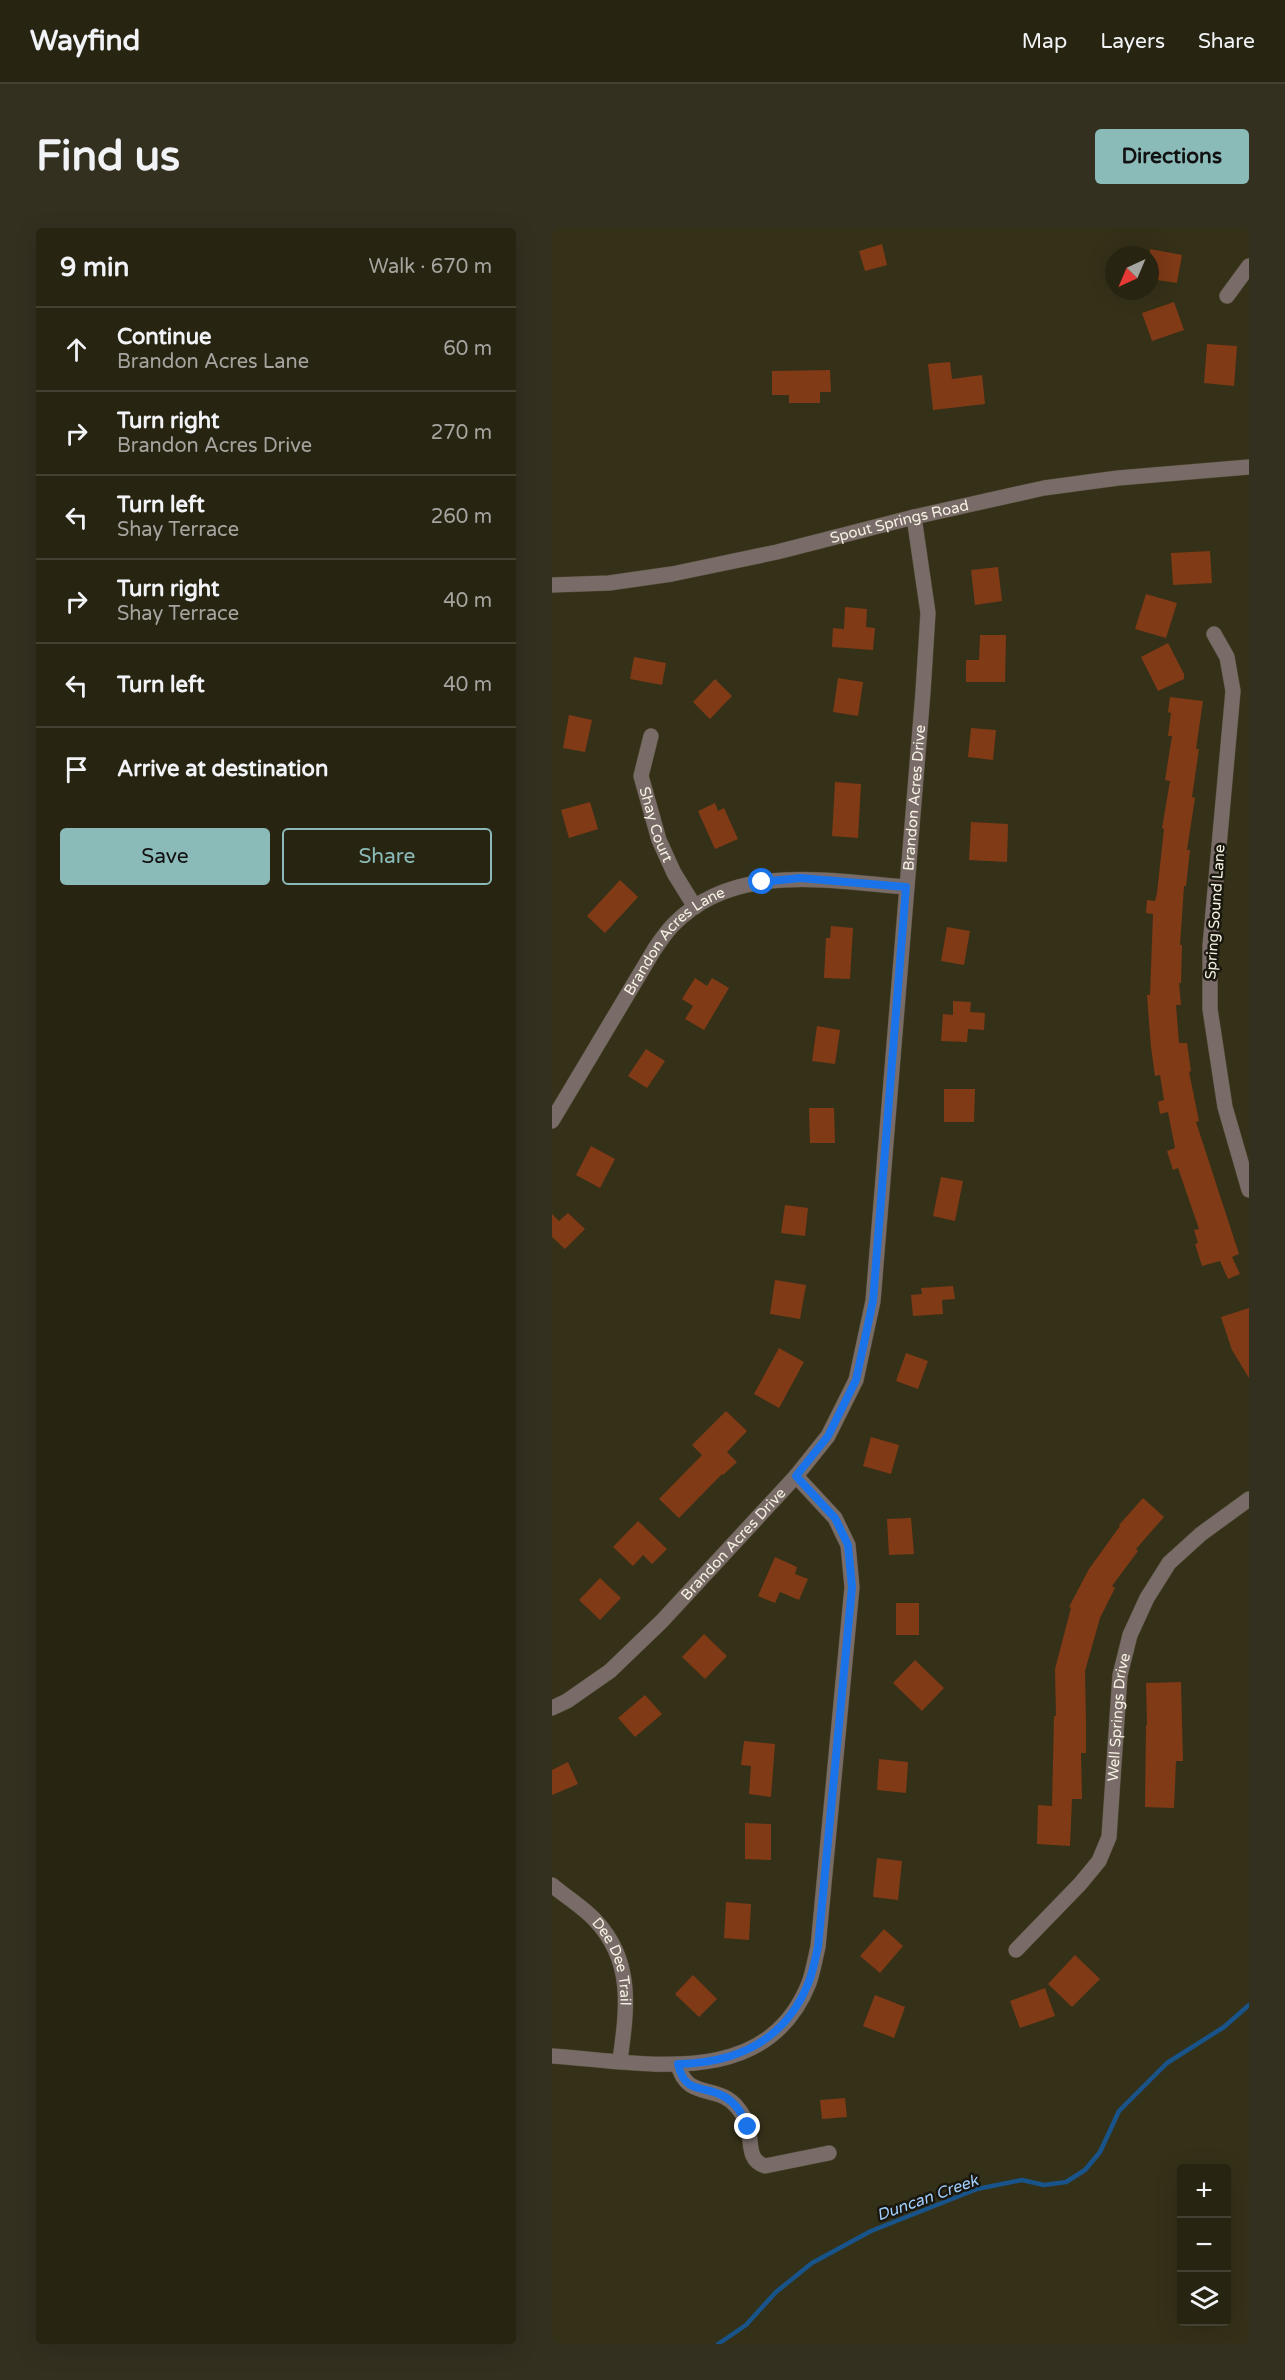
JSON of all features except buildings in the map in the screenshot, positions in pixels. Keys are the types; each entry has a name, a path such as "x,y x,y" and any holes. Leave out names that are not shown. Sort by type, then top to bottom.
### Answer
{"street":[{"path":"1227,296 1249,266"},
{"name":"Spout Springs Road","path":"552,585 609,583 672,574 777,552 914,517 1044,488 1118,478 1249,467"},
{"name":"Brandon Acres Drive","path":"552,1708 567,1701 610,1671 662,1621 796,1476 828,1436 856,1380 873,1301 928,613 914,517"},
{"name":"Spring Sound Lane","path":"1214,634 1227,657 1233,691 1210,946 1210,1009 1225,1107 1249,1190"},
{"name":"Shay Court","path":"651,736 641,776 659,840 674,873 695,907"},
{"name":"Brandon Acres Lane","path":"552,1121 654,950 674,924 695,907 726,890 762,882 800,878 906,887"},
{"path":"552,2056 702,2064 736,2056 768,2039 790,2016 809,1983 818,1947 852,1587 848,1545 835,1518 796,1476"},
{"name":"Well Springs Drive","path":"1016,1950 1099,1861 1109,1837 1120,1675 1130,1635 1147,1598 1169,1563 1201,1534 1249,1499"},
{"name":"Dee Dee Trail","path":"552,1885 594,1919 614,1943 623,1975 627,2007 620,2060"},
{"path":"678,2064 683,2079 688,2085 723,2095 736,2104 748,2127 752,2158 757,2163 765,2166 829,2153"}],"waterway":[{"name":"Duncan Creek","path":"718,2344 746,2325 776,2292 812,2263 871,2231 977,2189 1022,2180 1044,2185 1066,2182 1085,2170 1100,2152 1119,2111 1167,2063 1224,2027 1249,2005"}],"route":[{"path":"748,2127 736,2104 723,2095 688,2085 683,2079 678,2064 702,2064 736,2056 768,2039 790,2016 809,1983 818,1947 852,1587 848,1545 835,1518 796,1476 828,1436 856,1380 873,1301 906,887 800,878 762,882"}]}
